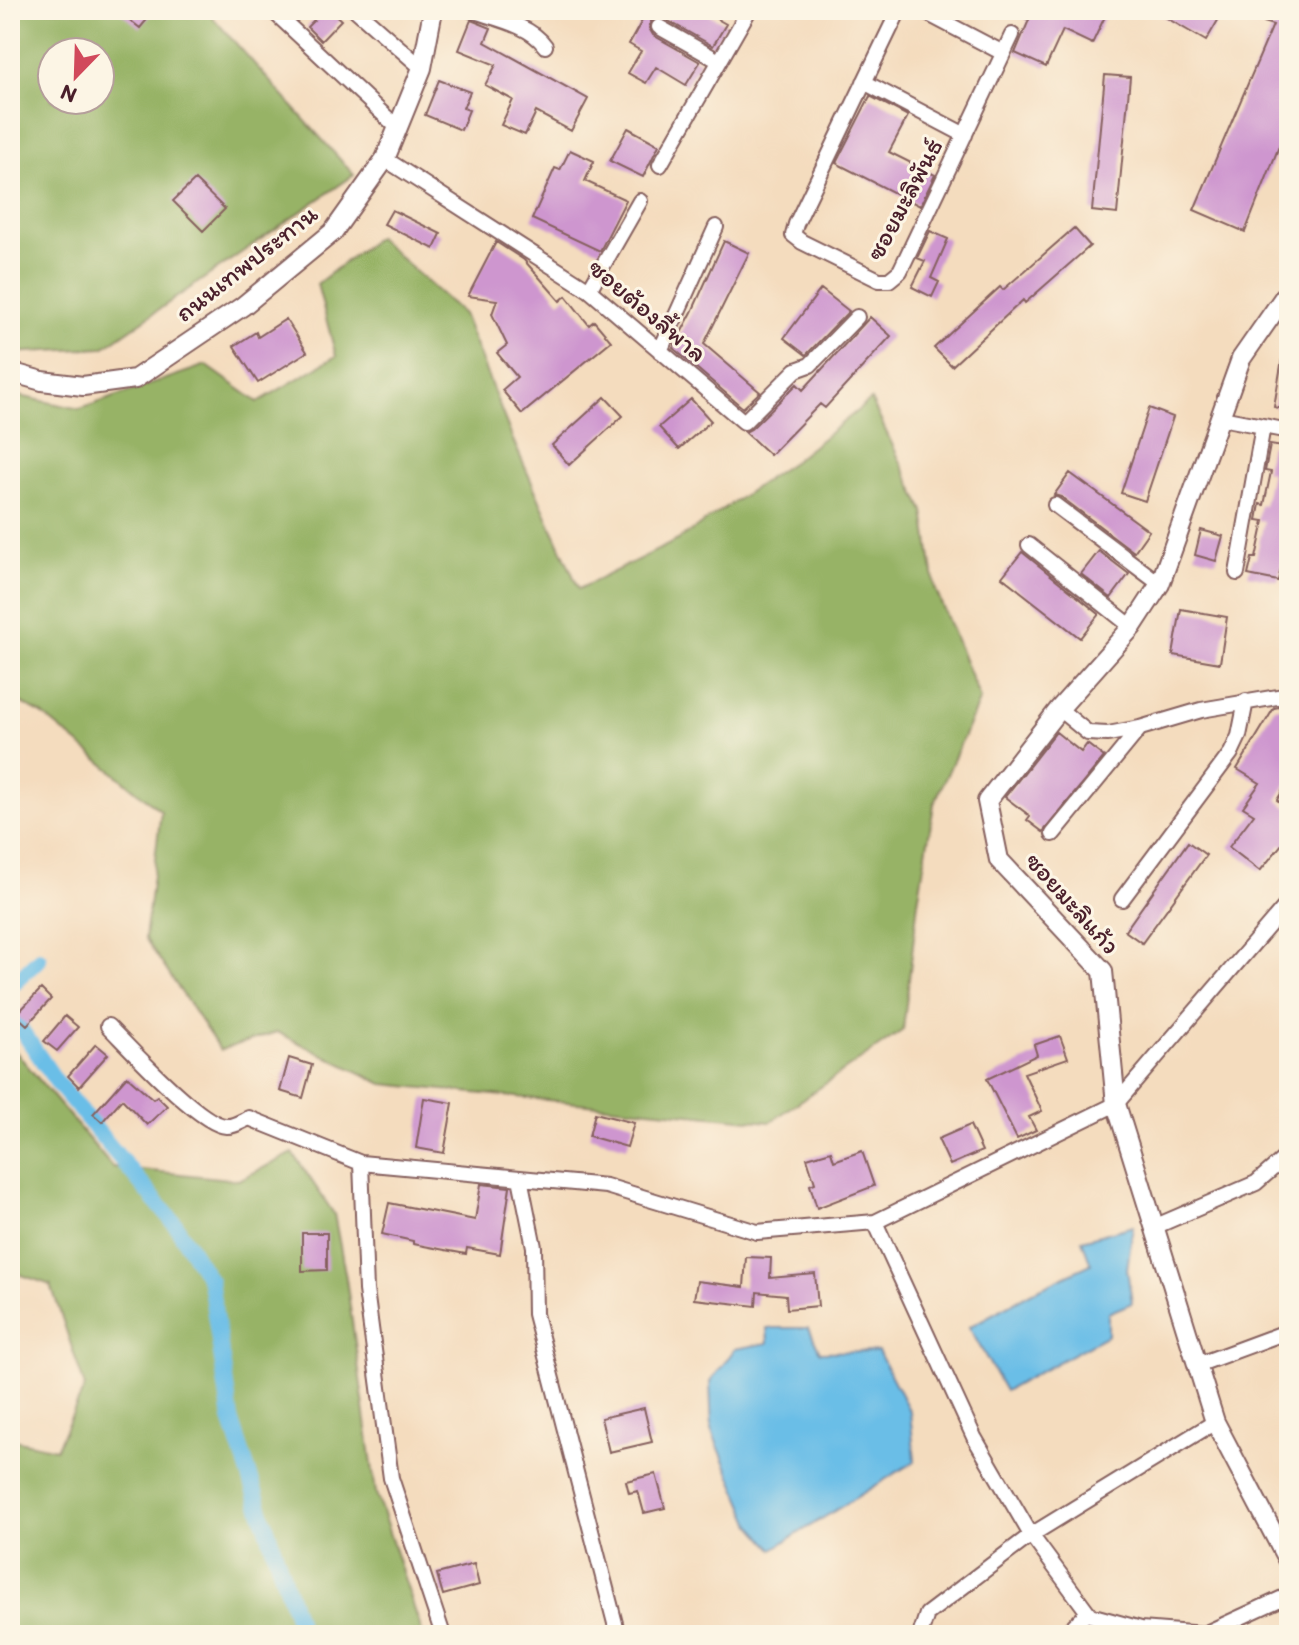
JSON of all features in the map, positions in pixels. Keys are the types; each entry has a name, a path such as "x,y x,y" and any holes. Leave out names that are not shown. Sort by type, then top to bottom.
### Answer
{"street":[{"path":"272,10 398,128"},
{"path":"356,10 422,68"},
{"name":"ถนนเทพประทาน","path":"10,372 42,381 83,386 135,379 243,306 333,232 385,159 422,68 433,10"},
{"path":"471,10 527,31 540,38 545,46"},
{"path":"660,165 749,10"},
{"name":"ซอยมะลิพันธ์","path":"899,10 793,235 879,280 889,280 900,271 1012,35"},
{"path":"921,10 1003,53"},
{"path":"659,27 719,61"},
{"path":"864,82 965,135"},
{"name":"ซอยต้องลี้พาล","path":"385,159 589,290 744,422 796,370 810,365 857,317"},
{"path":"589,290 640,201"},
{"path":"660,351 716,227"},
{"name":"ซอยมะลิแก้ว","path":"1289,290 1241,359 1160,584 1132,627 1059,709 987,801 999,860 1103,971 1116,1104 1197,1365 1215,1422 1289,1563"},
{"path":"1221,418 1289,431"},
{"path":"1237,573 1263,426"},
{"path":"1055,505 1160,584"},
{"path":"1029,545 1132,627"},
{"path":"1059,709 1088,733 1108,734 1201,710 1289,695"},
{"path":"1122,899 1231,753 1239,736 1246,701"},
{"path":"1053,834 1140,728"},
{"path":"108,1026 210,1121 227,1127 249,1118 361,1163 606,1186 757,1232 875,1222 1116,1104 1289,902"},
{"path":"1154,1227 1256,1183 1289,1154"},
{"path":"361,1163 366,1290 391,1478 443,1635"},
{"path":"520,1178 534,1247 535,1314 618,1635"},
{"path":"875,1222 974,1437 1031,1535 1088,1612 1141,1629 1204,1634 1289,1595"},
{"path":"1197,1365 1289,1331"},
{"path":"920,1635 927,1614 1031,1535 1215,1422"},
{"path":"1064,1635 1088,1612"}],"green space":[{"path":"10,10 206,10 354,175 103,348 10,353"},
{"path":"377,237 463,314 513,440 579,589 678,540 794,461 871,400 924,511 935,588 980,699 934,804 918,902 903,1030 770,1122 383,1084 277,1032 220,1050 145,938 161,811 42,714 10,697 10,394 80,409 206,365 258,402 336,356 317,284"},
{"path":"10,1045 112,1167 239,1180 293,1153 334,1214 376,1493 423,1635 10,1635 10,1439 56,1449 85,1387 51,1285 10,1271"}],"water":[{"path":"1133,1226 1127,1269 1132,1303 1108,1313 1108,1335 1005,1391 969,1327 1091,1264 1082,1240"},
{"path":"767,1328 809,1328 820,1352 878,1351 910,1412 915,1461 773,1549 752,1525 712,1432 710,1382 735,1349 768,1343"}],"building":[{"path":"117,10 155,10 140,28"},
{"path":"324,10 330,10 341,20 321,41 307,27"},
{"path":"648,10 701,10 726,24 713,46 663,18 651,21 649,28 653,35 700,62 686,85 656,67 646,83 628,73 641,51 629,44"},
{"path":"1007,10 1108,10 1092,44 1063,30 1046,67 1015,53 1029,20"},
{"path":"1153,10 1224,10 1206,41"},
{"path":"1234,10 1289,10 1289,121 1245,232 1194,210 1273,25 1233,13"},
{"path":"471,20 491,28 485,42 588,99 571,131 536,112 525,135 501,125 513,100 485,85 496,65 459,50"},
{"path":"1105,75 1130,77 1117,214 1092,211"},
{"path":"439,80 470,92 463,108 469,110 461,130 425,115"},
{"path":"870,96 908,116 889,152 935,175 920,206 836,163"},
{"path":"628,128 659,145 643,177 610,161"},
{"path":"570,150 594,161 585,181 626,200 600,251 532,219 555,168 560,170"},
{"path":"195,180 225,209 203,231 173,201"},
{"path":"392,210 441,234 434,249 384,224"},
{"path":"1074,228 1090,246 1025,303 1023,300 952,366 934,348 1000,287 1003,290"},
{"path":"930,231 948,239 931,278 939,282 932,297 912,287 925,261 917,258"},
{"path":"724,241 749,253 704,344 760,392 743,408 673,348"},
{"path":"496,242 524,260 560,301 566,296 589,325 594,321 611,341 522,414 502,390 517,377 497,353 507,345 492,314 497,300 468,296"},
{"path":"821,289 849,311 806,355 784,338"},
{"path":"870,317 891,336 825,408 820,404 770,455 745,432 797,384 803,390"},
{"path":"286,319 307,352 258,383 234,346 256,332 258,337"},
{"path":"1282,359 1289,360 1289,410 1274,407"},
{"path":"605,397 623,416 569,465 552,445"},
{"path":"691,399 711,421 679,449 659,427"},
{"path":"1149,408 1173,417 1145,501 1121,493"},
{"path":"1270,445 1289,448 1289,534 1278,581 1248,575 1252,558 1256,558 1264,521 1257,520 1260,504 1264,505 1271,472 1265,471"},
{"path":"1070,473 1149,531 1134,552 1061,497 1054,495"},
{"path":"1201,530 1223,536 1216,561 1195,555"},
{"path":"1099,551 1129,574 1111,598 1081,574"},
{"path":"1022,552 1099,614 1080,638 1002,577"},
{"path":"1181,609 1227,617 1220,663 1173,655"},
{"path":"1279,707 1289,713 1289,780 1277,800 1289,809 1289,849 1282,844 1260,871 1229,847 1254,814 1243,807 1260,783 1237,769 1274,708"},
{"path":"1056,732 1081,752 1087,744 1104,757 1043,832 1027,820 1030,816 1005,797"},
{"path":"1188,842 1206,855 1142,943 1125,931"},
{"path":"41,989 51,999 27,1025 16,1015"},
{"path":"65,1016 78,1027 57,1051 44,1041"},
{"path":"1060,1036 1068,1058 1024,1073 1042,1111 1029,1117 1036,1130 1017,1139 987,1079 1037,1055 1034,1045"},
{"path":"96,1044 108,1054 79,1087 68,1076"},
{"path":"289,1058 312,1065 303,1098 280,1091"},
{"path":"127,1076 153,1099 157,1096 167,1106 147,1125 122,1099 102,1122 93,1114"},
{"path":"424,1098 453,1103 444,1153 416,1148"},
{"path":"595,1113 634,1123 627,1147 589,1136"},
{"path":"970,1125 982,1151 950,1165 938,1139"},
{"path":"831,1151 834,1161 862,1151 874,1186 817,1208 810,1185 815,1183 807,1158"},
{"path":"481,1184 510,1187 500,1254 467,1248 466,1254 413,1244 413,1241 382,1234 389,1203 475,1220"},
{"path":"302,1233 327,1233 327,1270 302,1271"},
{"path":"746,1257 771,1258 770,1278 815,1274 818,1306 787,1309 786,1295 757,1292 756,1306 694,1299 697,1281 744,1287"},
{"path":"644,1408 652,1442 609,1452 601,1418"},
{"path":"656,1474 665,1508 644,1513 638,1491 629,1493 626,1481"},
{"path":"474,1564 479,1585 443,1595 437,1574"}],"waterway":[{"path":"10,987 39,959"},
{"path":"10,1013 58,1084 175,1224 210,1281 231,1419 302,1635"}]}
